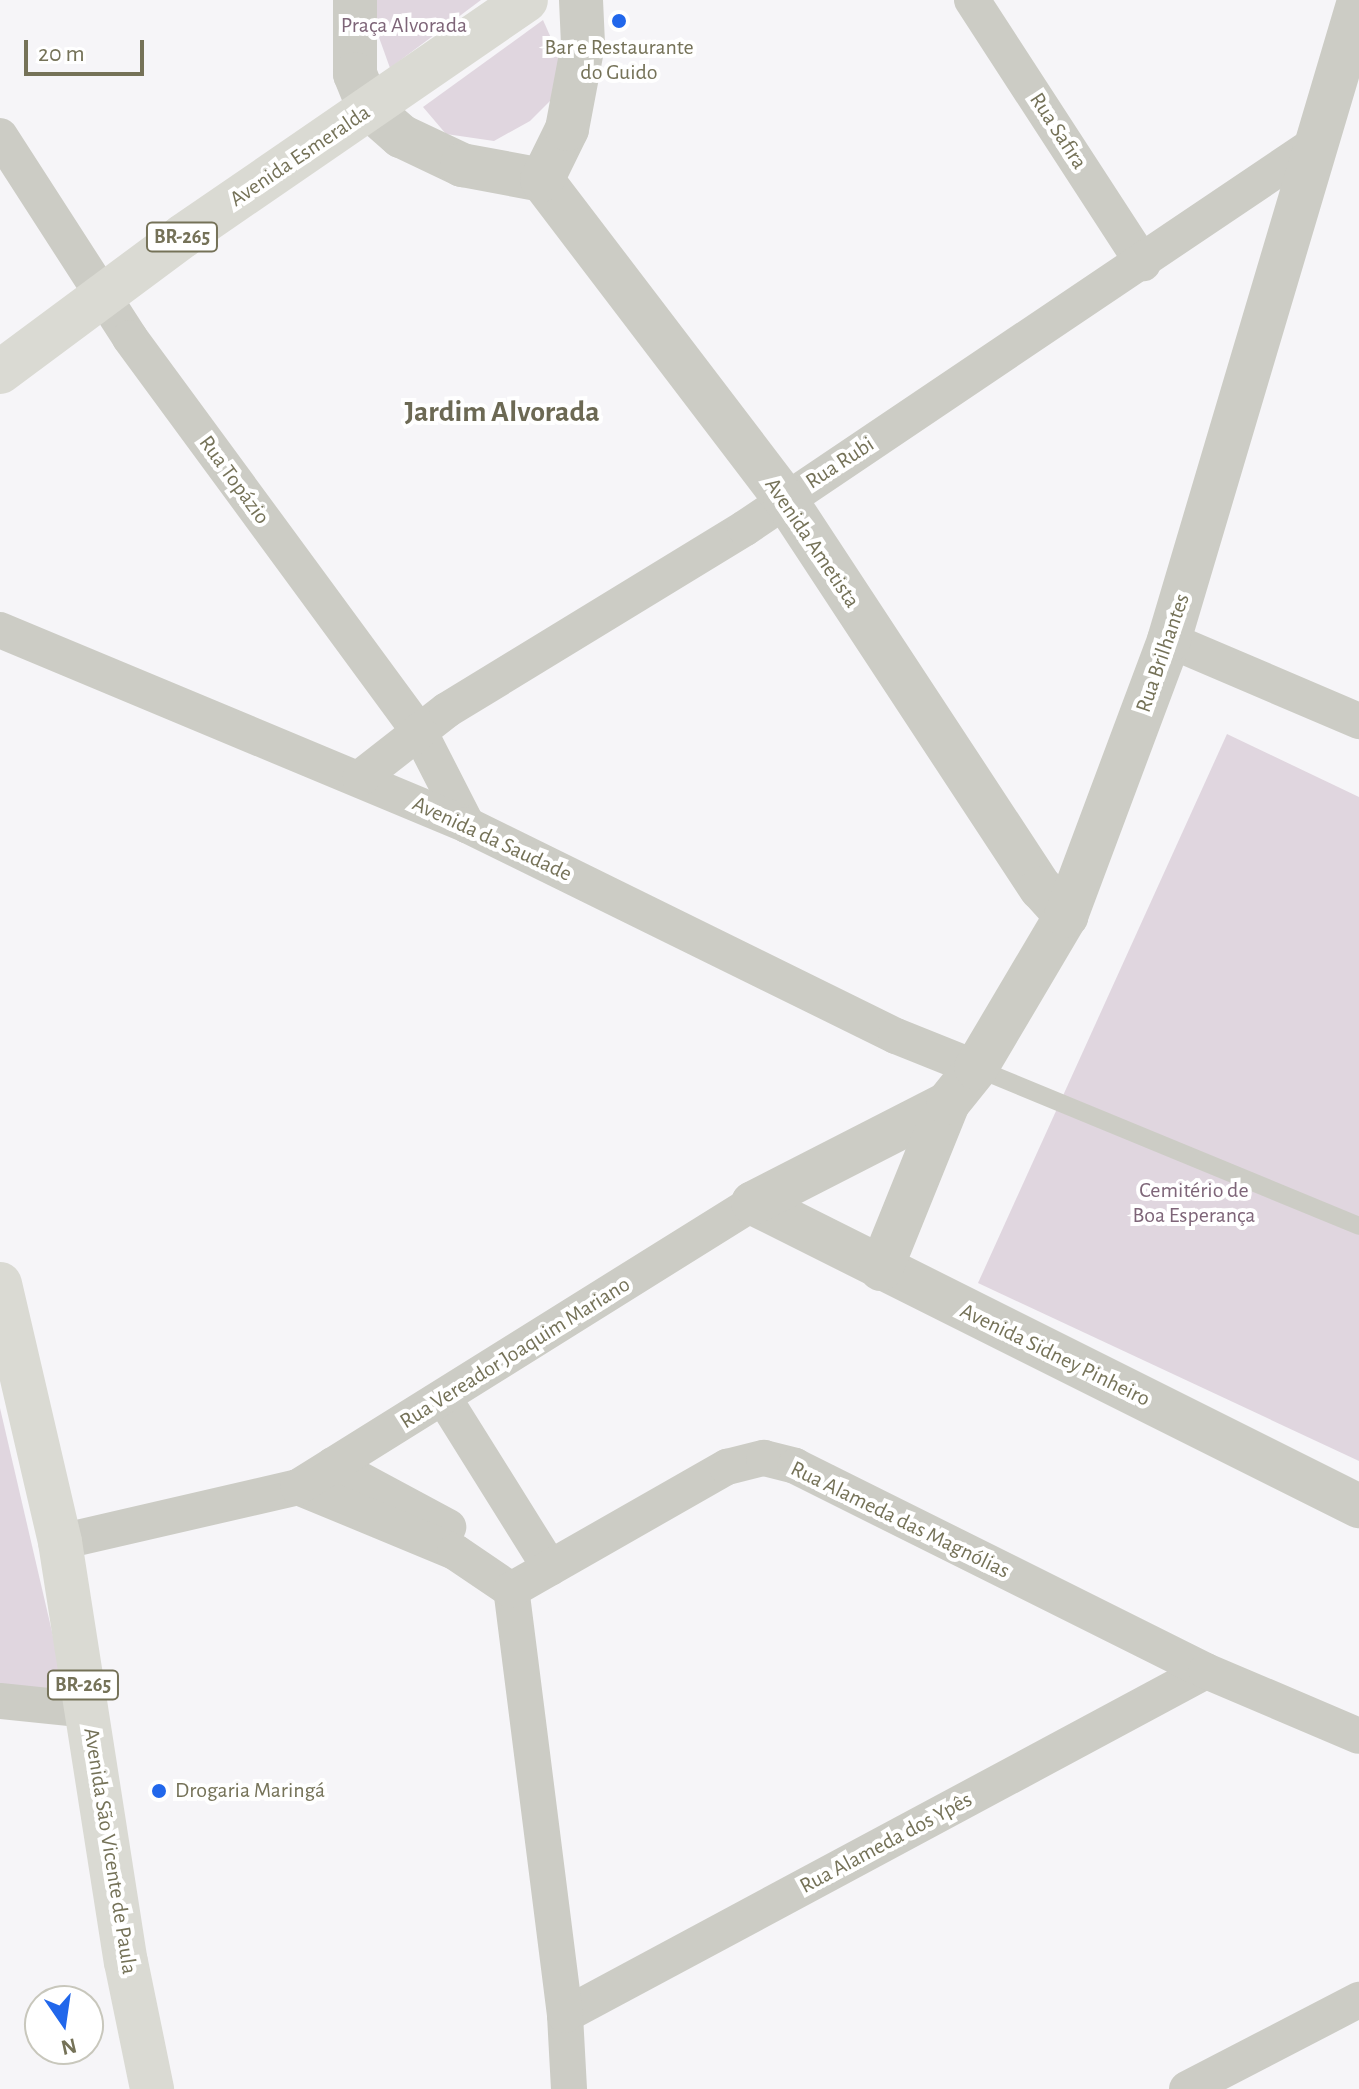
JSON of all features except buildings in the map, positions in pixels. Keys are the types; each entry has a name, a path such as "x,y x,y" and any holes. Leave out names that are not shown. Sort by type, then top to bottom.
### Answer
{"main road":[{"name":"Avenida Esmeralda","path":"0,372 369,108 526,0"},
{"name":"Avenida São Vicente de Paula","path":"0,1284 60,1542 126,1962 152,2089"}],"street":[{"path":"355,0 355,74 369,108 401,136 462,165 542,180 567,129 583,44 581,0"},
{"name":"Rua Safira","path":"972,0 1143,263"},
{"name":"Rua Brilhantes","path":"881,1269 948,1103 976,1068 1066,916 1169,640 1359,1"},
{"name":"Rua Topázio","path":"0,136 102,297 419,731 467,825"},
{"name":"Rua Rubi","path":"360,778 419,731 785,499 1143,263 1318,142"},
{"name":"Avenida Ametista","path":"542,180 785,499 1041,888 1066,916"},
{"name":"Avenida da Saudade","path":"0,630 467,825 896,1036 976,1068"},
{"path":"1169,640 1359,721"},
{"name":"Rua Vereador Joaquim Mariano","path":"60,1542 298,1487 445,1400 753,1203 948,1103"},
{"name":"Avenida Sidney Pinheiro","path":"753,1203 1359,1506"},
{"path":"445,1400 533,1578 569,2089"},
{"name":"Rua Alameda das Magnólias","path":"533,1578 727,1467 764,1458 795,1466 1206,1671 1359,1736"},
{"path":"333,1465 533,1578"},
{"path":"298,1487 455,1552 533,1578"},
{"name":"Rua Alameda dos Ypês","path":"565,2015 1206,1671"},
{"path":"0,1701 87,1710"},
{"path":"1187,2089 1359,2000"}],"lane":[{"path":"976,1068 1359,1226"}],"green space":[{"name":"Praça Alvorada","path":"377,0 481,0 390,68 372,18"},
{"name":"Praça Alvorada","path":"543,20 559,56 553,98 530,121 494,141 446,134 423,107"},
{"name":"Cemitério de Boa Esperança","path":"1227,734 1359,797 1359,1461 978,1283"},
{"path":"0,1408 66,1692 0,1684"}],"place":[{"name":"Bar e Restaurante do Guido","path":"619,21"},
{"name":"Drogaria Maringá","path":"159,1791"}],"district":[{"name":"Jardim Alvorada","path":"502,412"}]}
